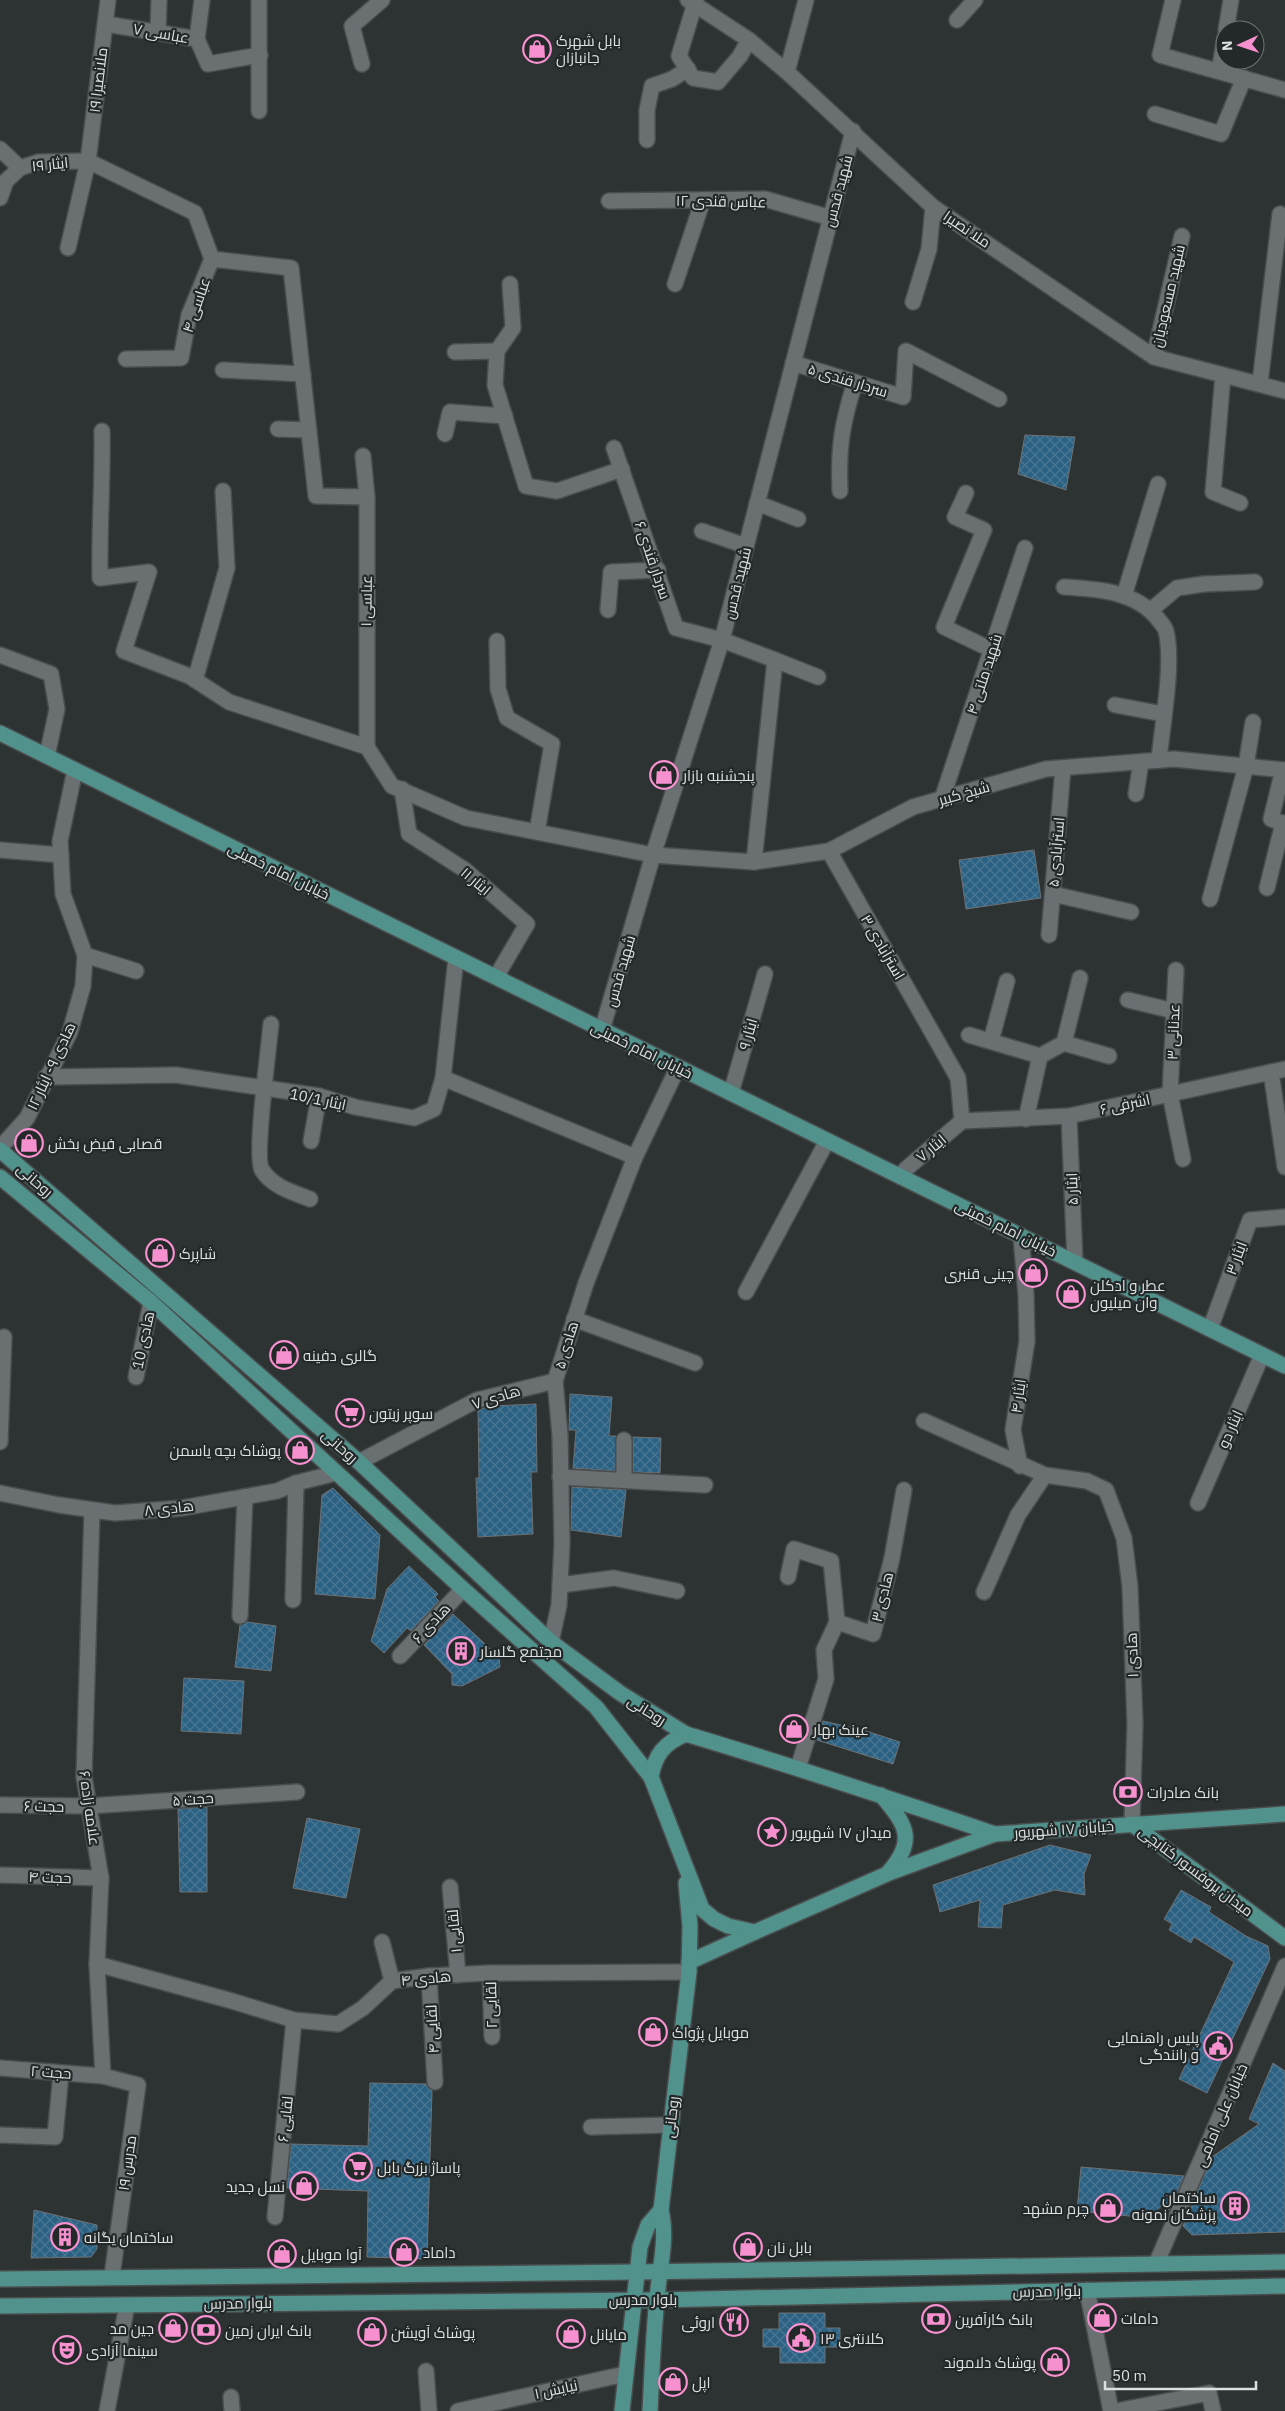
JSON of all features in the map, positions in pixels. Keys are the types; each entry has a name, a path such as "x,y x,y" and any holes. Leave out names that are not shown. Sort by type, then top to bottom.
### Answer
{"main road":[{"name":"خیابان امام خمینی","path":"0,733 1285,1366"},
{"name":"روحانی","path":"0,1149 359,1462 551,1642 620,1693 686,1734"},
{"name":"روحانی","path":"0,1177 151,1302 410,1541 596,1707 651,1777"},
{"path":"410,1541 426,1525"},
{"path":"755,1932 728,1926 714,1919 702,1909 651,1777 653,1763 661,1750 672,1740 686,1734 798,1768 995,1834"},
{"path":"881,1795 904,1824 904,1848 900,1859 887,1874"},
{"name":"میدان پروفسور کتابچی","path":"1132,1824 1285,1814"},
{"name":"میدان پروفسور کتابچی","path":"1132,1824 1285,1938"},
{"name":"خیابان ۱۷ شهریور","path":"995,1834 1132,1824"},
{"path":"689,1967 755,1932 887,1874 995,1834"},
{"name":"روحانی","path":"650,2411 657,2300 664,2238 664,2223 661,2210 689,1967 690,1926 684,1865"},
{"path":"622,2411 640,2247 647,2227 661,2210"},
{"name":"بلوار مدرس","path":"0,2279 112,2276 660,2272 1285,2262"},
{"name":"بلوار مدرس","path":"0,2306 657,2300 1285,2286"}],"street":[{"name":"ملانصیرا ۱۹","path":"68,248 88,161 108,0"},
{"path":"158,32 159,0"},
{"path":"197,40 202,0"},
{"path":"259,0 259,111"},
{"path":"362,64 352,26 382,0"},
{"path":"787,72 806,0"},
{"path":"957,20 975,0"},
{"path":"1173,0 1160,55 1285,90"},
{"path":"1228,20 1232,0"},
{"path":"693,1 679,56 693,78 718,82 740,56 749,40"},
{"name":"ملا نصیرا","path":"693,1 749,40 787,72 933,207 1154,356 1285,391"},
{"name":"عباسی ۷","path":"106,24 197,40 208,64 260,55"},
{"path":"647,140 647,110 652,86 672,79 688,69"},
{"path":"1155,114 1221,134 1244,78"},
{"name":"شهید قدس","path":"602,1030 654,855 722,640 853,131"},
{"path":"0,149 20,168"},
{"path":"88,161 195,213 212,259 291,268 316,496 367,498"},
{"name":"ایثار ١٩","path":"0,198 6,181 20,168 38,162 88,161"},
{"name":"عباس قندی ۱۲","path":"609,201 765,199 831,218"},
{"path":"675,284 703,200"},
{"path":"913,302 929,248 933,207"},
{"path":"1260,383 1280,214"},
{"name":"شهید مسعودیان","path":"1154,356 1182,236"},
{"name":"عباسی ۴","path":"126,359 181,358 189,315 212,259"},
{"path":"510,284 514,328 497,351 495,385 526,486 557,491 622,469"},
{"path":"455,352 497,351"},
{"name":"سردار قندی ۵","path":"793,363 903,397 906,351 999,399"},
{"path":"223,370 303,374"},
{"path":"1223,375 1214,492 1240,503"},
{"path":"840,492 838,454 843,420 855,382"},
{"path":"445,434 450,412 505,416"},
{"path":"278,429 309,430"},
{"path":"102,431 103,480 99,520 100,578 149,572 124,652 195,680 229,702 367,747"},
{"name":"سردار قندی ۶","path":"614,448 658,570 676,628 722,640"},
{"name":"عباسی ۱","path":"363,456 367,498 367,747"},
{"path":"1124,596 1158,484"},
{"path":"195,680 227,568 223,491"},
{"path":"966,493 955,517 984,530 944,627 992,650"},
{"path":"758,503 798,519"},
{"path":"702,530 746,546"},
{"name":"شهید ملتی ۴","path":"942,799 1025,548"},
{"path":"608,610 611,572 658,570"},
{"path":"1151,610 1177,588 1204,584 1255,582"},
{"path":"1064,587 1093,588 1124,596 1151,610 1166,630 1168,665 1159,760"},
{"path":"722,640 818,678"},
{"path":"497,642 498,689 507,718 552,744 536,832"},
{"path":"0,654 51,674 57,709 47,756"},
{"path":"754,862 774,660"},
{"path":"1115,706 1163,714"},
{"path":"1210,899 1246,766 1253,722"},
{"name":"شیخ کبیر","path":"367,747 392,786 466,818 654,855 754,862 829,851 913,807 1046,770 1174,759 1284,770"},
{"path":"1136,794 1140,762"},
{"name":"استرآبادی ۵","path":"1049,935 1063,768"},
{"name":"هادی ۹- ایثار ۱۲","path":"0,1149 27,1118 70,1032 83,986 85,956 63,894 60,841 75,770"},
{"path":"1267,888 1284,823 1271,819 1284,770"},
{"name":"ایثار ۱۱","path":"402,789 409,834 465,870 527,924 496,977"},
{"path":"0,850 61,856"},
{"name":"استرآبادی ٣","path":"829,851 958,1078 962,1121"},
{"path":"1053,894 1130,912"},
{"path":"85,956 136,971"},
{"name":"ایثار 10/1","path":"46,1077 119,1074 176,1075 319,1096 354,1107 414,1118 434,1109 443,1078 456,958"},
{"name":"عدنانی ۳","path":"1176,970 1170,1094 1183,1159"},
{"name":"ایثار ۹","path":"731,1093 765,974"},
{"path":"1064,1043 1080,978"},
{"path":"991,1041 1007,981"},
{"path":"1128,1000 1174,1011"},
{"path":"271,1024 266,1089 258,1143 261,1168 277,1186 310,1199"},
{"path":"969,1035 1040,1056 1064,1043 1109,1056"},
{"path":"1026,1119 1040,1056"},
{"name":"هادی ۵","path":"551,1642 559,1605 562,1542 556,1381 574,1320 635,1157 678,1067"},
{"path":"1278,1070 1285,1166"},
{"name":"اشرفی ۶","path":"962,1121 1069,1116 1278,1070"},
{"path":"443,1078 635,1157"},
{"path":"311,1141 319,1096"},
{"name":"ایثار ۵","path":"1069,1116 1075,1262"},
{"name":"ایثار ۷","path":"901,1177 906,1169 962,1121"},
{"path":"746,1292 827,1141"},
{"name":"ایثار ۳","path":"1210,1329 1250,1220 1285,1217"},
{"name":"ایثار ۴","path":"1020,1466 1013,1430 1027,1341 1026,1295 1021,1236"},
{"name":"هادی 10","path":"136,1377 151,1302"},
{"path":"574,1320 695,1364"},
{"path":"0,1442 4,1337"},
{"name":"ایثار دو","path":"1198,1503 1262,1355"},
{"name":"هادی ۷","path":"359,1462 477,1400 556,1381"},
{"path":"924,1421 1020,1466 1045,1475 1018,1514 984,1592"},
{"path":"624,1440 624,1480"},
{"name":"هادی ۸","path":"0,1493 115,1513 173,1508 245,1497 277,1491 296,1483 336,1473"},
{"name":"هادی ۱","path":"1045,1475 1088,1481 1106,1490 1124,1538 1130,1586 1135,1724 1132,1824"},
{"path":"560,1477 705,1486"},
{"path":"293,1600 296,1483"},
{"name":"هادی ۳","path":"837,1622 873,1634 892,1558 904,1490"},
{"path":"240,1616 245,1497"},
{"name":"علامه زاده ۶","path":"92,1510 84,1777 101,1878 97,1964 103,2076"},
{"path":"788,1577 794,1549 831,1560 837,1622 824,1650 826,1679 798,1768"},
{"path":"560,1585 614,1578 677,1591"},
{"name":"هادی ۶","path":"400,1656 463,1589"},
{"name":"حجت ۵","path":"89,1806 297,1792"},
{"name":"حجت ۶","path":"0,1806 89,1806"},
{"name":"حجت ۴","path":"0,1875 101,1878"},
{"name":"لقایی ۱","path":"450,1886 458,1975"},
{"path":"382,1942 392,1981"},
{"name":"هادی ۴","path":"97,1964 294,2020 338,2024 363,2008 392,1981 429,1976 490,1973 689,1967"},
{"name":"خیابان علی امامی","path":"1156,2264 1285,1966"},
{"name":"لقایی ۲","path":"490,1973 492,2037"},
{"name":"لقایی ۴","path":"429,1976 435,2082"},
{"name":"لقایی ۶","path":"275,2218 294,2020"},
{"name":"حجت ۲","path":"0,2068 103,2076"},
{"path":"0,2135 55,2137 61,2073"},
{"name":"مدرس ۱۹","path":"103,2076 138,2085 112,2276"},
{"path":"591,2127 670,2126"},
{"path":"1087,2290 1111,2411"},
{"path":"107,2411 127,2305"},
{"path":"426,2371 429,2411"},
{"name":"نیایش ۱","path":"458,2411 625,2374"},
{"path":"1116,2411 1209,2393 1213,2411"}],"building":[{"path":"1025,435 1075,437 1066,490 1018,474"},
{"path":"1034,850 1041,898 966,909 959,860"},
{"path":"570,1394 612,1397 609,1436 616,1436 615,1471 573,1468 576,1430 569,1430"},
{"path":"536,1404 537,1472 531,1472 533,1534 478,1537 476,1478 479,1478 478,1410 492,1406"},
{"path":"633,1437 661,1438 660,1473 633,1472"},
{"path":"572,1487 626,1490 621,1537 571,1530"},
{"path":"333,1488 380,1535 375,1599 315,1594 322,1495"},
{"path":"409,1566 438,1594 435,1597 439,1601 411,1631 407,1628 384,1653 371,1641 387,1589"},
{"name":"مجتمع گلسار","path":"453,1614 499,1657 500,1667 462,1686 452,1685 452,1674 424,1645"},
{"path":"247,1622 276,1626 271,1671 235,1667 240,1625"},
{"path":"184,1678 244,1681 241,1734 181,1731"},
{"path":"823,1721 863,1730 900,1742 893,1764 817,1740"},
{"path":"207,1807 207,1892 180,1892 178,1809"},
{"path":"307,1818 360,1829 346,1898 293,1888"},
{"path":"1050,1845 1091,1855 1084,1874 1085,1895 1055,1890 1003,1905 1001,1928 978,1927 980,1900 940,1912 933,1885"},
{"path":"1181,1890 1211,1907 1209,1912 1246,1936 1268,1946 1270,1959 1207,2093 1179,2079 1234,1962 1194,1937 1191,1943 1169,1930 1172,1924 1164,1919"},
{"name":"ساختمان پزشکان نمونه","path":"1273,2063 1285,2071 1285,2232 1192,2235 1183,2226 1212,2157 1259,2124 1249,2119"},
{"name":"پاساژ بزرگ بابل","path":"370,2083 426,2084 432,2091 427,2259 367,2257 368,2191 287,2188 291,2144 368,2146"},
{"path":"1081,2167 1184,2176 1169,2210 1163,2204 1150,2218 1077,2211"},
{"name":"ساختمان یگانه","path":"34,2210 97,2225 97,2249 91,2257 31,2258"},
{"name":"کلانتری ۱۳","path":"779,2313 825,2313 825,2328 840,2328 840,2347 825,2347 825,2363 780,2363 780,2347 763,2347 763,2329 779,2329"}],"place":[{"name":"بابل شهرک جانبازان","path":"537,49"},
{"name":"پنجشنبه بازار","path":"664,775"},
{"name":"قصابی فیض بخش","path":"29,1143"},
{"name":"شاپرک","path":"160,1253"},
{"name":"چینی قنبری","path":"1033,1273"},
{"name":"عطر و ادکلن وان میلیون","path":"1071,1294"},
{"name":"گالری دفینه","path":"284,1355"},
{"name":"سوپر زیتون","path":"350,1413"},
{"name":"پوشاک بچه یاسمن","path":"300,1450"},
{"name":"مجتمع گلسار","path":"461,1651"},
{"name":"عینک بهار","path":"794,1729"},
{"name":"بانک صادرات","path":"1128,1792"},
{"name":"میدان ۱۷ شهریور","path":"772,1832"},
{"name":"موبایل پژواک","path":"653,2032"},
{"name":"پلیس راهنمایی و رانندگی","path":"1218,2046"},
{"name":"پاساژ بزرگ بابل","path":"358,2167"},
{"name":"نسل جدید","path":"304,2186"},
{"name":"ساختمان پزشکان نمونه","path":"1235,2206"},
{"name":"چرم مشهد","path":"1108,2208"},
{"name":"ساختمان یگانه","path":"65,2237"},
{"name":"بابل نان","path":"748,2247"},
{"name":"داماد","path":"404,2252"},
{"name":"آوا موبایل","path":"282,2254"},
{"name":"دامات","path":"1102,2318"},
{"name":"بانک کارآفرین","path":"936,2319"},
{"name":"اروئی","path":"734,2322"},
{"name":"جین مد","path":"173,2328"},
{"name":"بانک ایران زمین","path":"206,2330"},
{"name":"پوشاک آویشن","path":"372,2332"},
{"name":"مایانل","path":"571,2334"},
{"name":"کلانتری ۱۳","path":"801,2338"},
{"name":"سینما آزادی","path":"67,2350"},
{"name":"پوشاک دلاموند","path":"1055,2362"},
{"name":"اپل","path":"673,2382"}]}
